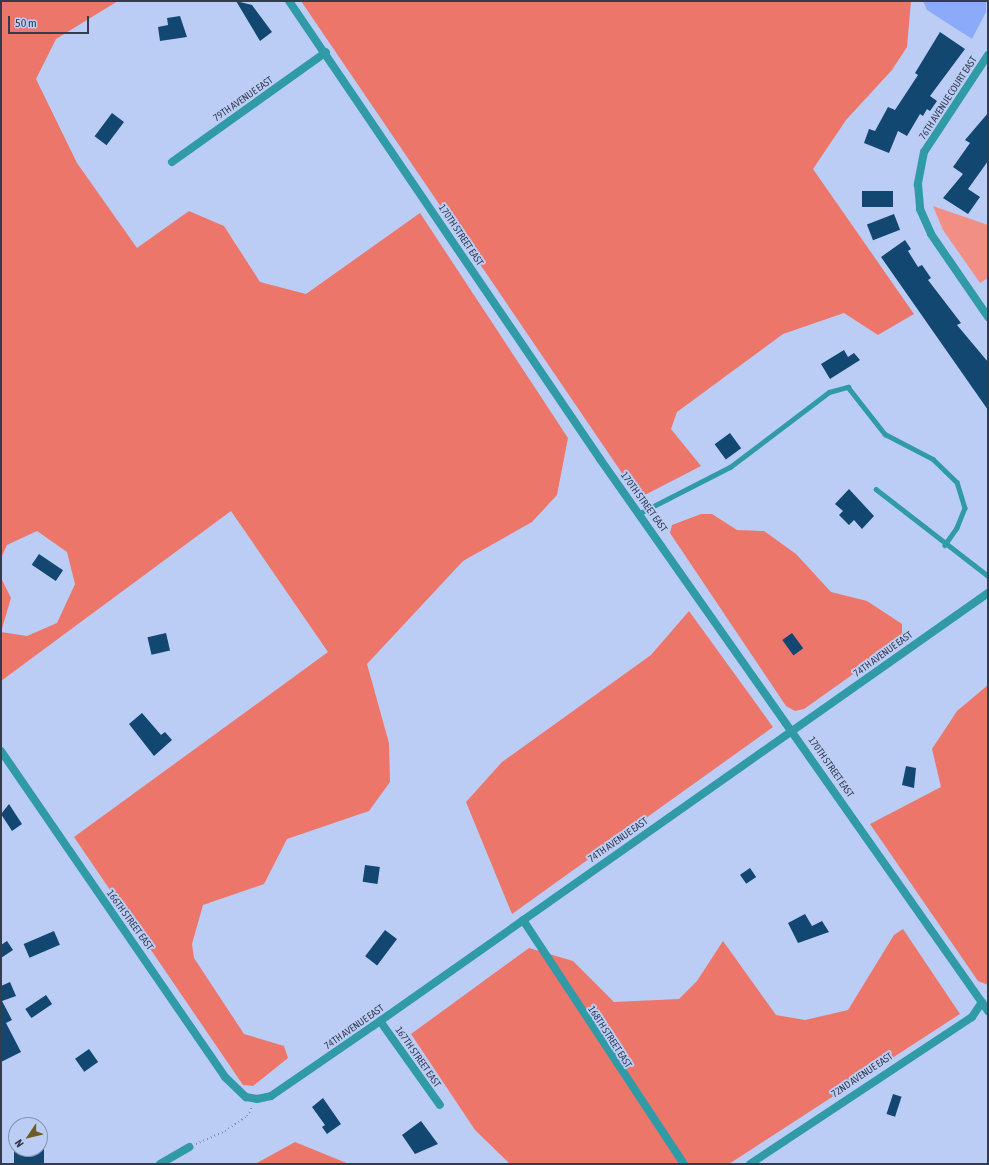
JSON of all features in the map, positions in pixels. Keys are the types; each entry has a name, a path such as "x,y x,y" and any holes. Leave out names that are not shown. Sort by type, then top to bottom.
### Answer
{"street":[{"name":"170TH STREET EAST","path":"289,1 326,52 640,513 794,730 988,1011"},
{"name":"79TH AVENUE EAST","path":"172,162 326,52"},
{"name":"76TH AVENUE COURT EAST","path":"988,55 924,152 918,199 930,234 988,317"},
{"name":"74TH AVENUE EAST","path":"246,1097 257,1098 280,1090 988,593"},
{"name":"166TH STREET EAST","path":"1,751 225,1077 246,1097"},
{"name":"168TH STREET EAST","path":"523,920 684,1164"},
{"name":"72ND AVENUE EAST","path":"750,1164 972,1017 982,1002"},
{"name":"167TH STREET EAST","path":"380,1021 440,1105"},
{"path":"160,1164 189,1147"}],"lane":[{"path":"640,513 730,468 828,392 848,387 886,434 933,459 957,482 965,508 957,528 944,545"},
{"path":"876,489 944,545 988,576"}],"path":[{"path":"189,1147 225,1131 247,1116 257,1098"}],"shaded area":[{"path":"1,1 118,1 56,39 36,79 77,163 137,248 189,211 224,226 260,282 306,294 420,213 568,438 557,495 532,522 463,561 367,664 389,743 390,782 369,811 287,839 264,884 203,905 192,944 194,958 244,1034 284,1046 288,1058 253,1086 243,1085 74,837 328,652 231,511 1,681 1,632 27,636 57,623 75,584 67,552 37,531 7,545 1,558"},
{"path":"301,1 911,1 907,47 892,70 846,120 813,169 914,314 878,335 844,313 783,334 677,412 671,429 701,466 639,498"},
{"path":"933,206 988,225 988,278 980,283 943,230"},
{"path":"701,514 712,514 737,530 764,531 796,554 831,592 867,601 902,624 902,636 890,648 804,709 795,711 786,706 670,533 672,525"},
{"path":"1,578 11,598 1,632"},
{"path":"689,611 773,727 512,914 466,802 502,762 651,655"},
{"path":"988,685 988,985 978,981 870,824 941,787 932,749 957,711"},
{"path":"903,929 960,1014 729,1164 510,1164 475,1130 411,1034 529,948 573,961 614,1002 679,999 697,981 723,941 776,1015 805,1020 848,1010 894,935"},
{"path":"295,1142 349,1164 255,1164"}],"water":[{"path":"923,1 986,1 986,12 972,39 927,10"}],"building":[{"path":"236,1 252,5 272,32 260,41"},
{"path":"180,16 187,37 160,41 158,27 168,25 167,18"},
{"path":"940,32 965,49 930,96 937,101 930,111 927,109 923,116 920,114 907,136 898,131 889,153 864,143 869,129 875,131 888,107 895,110 918,75 915,73"},
{"path":"112,113 124,122 107,145 95,136"},
{"path":"988,113 988,161 968,189 980,197 968,214 943,198 963,174 953,167 970,143 965,140"},
{"path":"862,191 893,191 893,207 862,207"},
{"path":"894,214 900,230 873,240 867,224"},
{"path":"905,240 911,249 908,251 918,267 922,265 931,278 928,280 961,323 957,325 988,362 988,410 881,257"},
{"path":"844,350 848,357 854,353 860,360 830,379 821,364"},
{"path":"730,433 741,448 726,460 715,444"},
{"path":"849,489 874,516 862,529 854,520 849,525 839,515 843,511 835,504"},
{"path":"39,554 63,570 56,581 32,565"},
{"path":"166,633 170,651 152,655 147,637"},
{"path":"792,633 803,648 793,655 782,640"},
{"path":"142,713 161,735 165,732 172,740 154,756 129,724"},
{"path":"906,766 916,768 914,788 902,785"},
{"path":"9,804 22,824 12,831 1,814"},
{"path":"365,865 380,867 377,884 363,882"},
{"path":"750,868 756,877 746,884 740,875"},
{"path":"805,914 812,926 822,921 829,932 798,943 788,923"},
{"path":"385,930 397,939 377,965 365,956"},
{"path":"54,931 60,945 29,958 24,944"},
{"path":"7,941 13,950 1,958 1,945"},
{"path":"10,982 16,996 2,1001 12,1020 6,1023 21,1052 1,1062 1,986"},
{"path":"46,995 52,1004 31,1018 25,1009"},
{"path":"89,1049 98,1062 84,1072 75,1059"},
{"path":"893,1094 902,1097 895,1117 887,1114"},
{"path":"323,1098 341,1124 327,1134 322,1127 325,1125 312,1107"},
{"path":"421,1121 438,1144 415,1154 402,1135"},
{"path":"14,1157 44,1157 44,1164 14,1164"}]}
